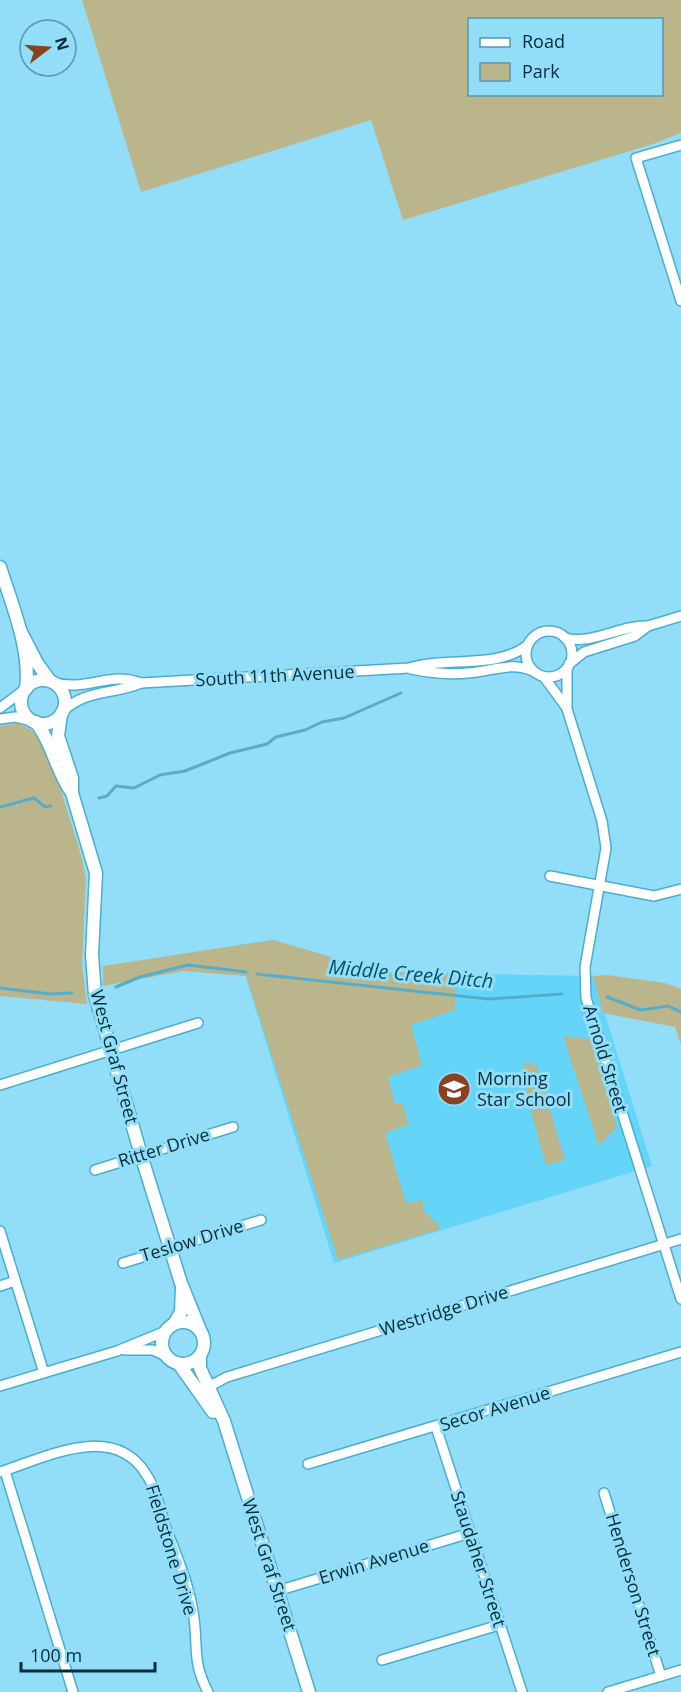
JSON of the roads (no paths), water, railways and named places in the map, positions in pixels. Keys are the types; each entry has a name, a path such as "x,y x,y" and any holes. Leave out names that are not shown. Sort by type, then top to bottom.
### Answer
{"main road":[{"name":"West Graf Street","path":"0,567 21,631 28,672 21,704 23,711 35,722 51,747 62,779 72,793"},
{"name":"West Graf Street","path":"21,631 43,674 58,686 65,698 58,736 72,778 72,793 96,873 92,975 101,1021 181,1283 200,1330"},
{"path":"25,690 33,682 51,681"},
{"path":"35,722 53,722 62,713"},
{"name":"West Graf Street","path":"170,1327 181,1312 181,1283"},
{"path":"185,1322 200,1330 204,1346 200,1357 190,1363 179,1364 166,1356 162,1341 170,1327 185,1322"},
{"name":"West Graf Street","path":"200,1357 200,1368 224,1421 309,1692"},
{"name":"West Graf Street","path":"179,1364 201,1393 228,1439"}],"street":[{"path":"681,145 636,158 681,301"},
{"path":"648,626 635,636 584,652 556,676 544,677 533,671 527,661 528,645 535,636 546,632 582,641 632,625 648,626 681,616"},
{"path":"565,638 571,653 568,666"},
{"name":"South 11th Avenue","path":"409,669 426,663 502,658 519,652 528,645"},
{"name":"South 11th Avenue","path":"62,713 70,704 88,694 129,688 141,683 409,669 431,673 469,673 515,666 533,671"},
{"name":"Arnold Street","path":"567,710 568,666"},
{"name":"Arnold Street","path":"544,677 567,710 605,835 606,848 585,967 586,998 681,1299"},
{"name":"South 11th Avenue","path":"51,681 78,687 116,678 129,678 141,683"},
{"path":"0,708 25,690"},
{"path":"0,719 15,717 35,722"},
{"path":"550,876 654,896 681,889"},
{"path":"0,1085 198,1023"},
{"name":"Ritter Drive","path":"95,1170 233,1127"},
{"name":"Teslow Drive","path":"123,1263 261,1220"},
{"path":"0,1231 44,1373"},
{"name":"Westridge Drive","path":"208,1387 227,1377 681,1239"},
{"path":"0,1286 15,1281"},
{"path":"0,1386 117,1351 170,1327"},
{"path":"117,1351 144,1349 166,1356"},
{"name":"Secor Avenue","path":"308,1464 681,1352"},
{"name":"Staudaher Street","path":"436,1427 522,1692"},
{"name":"Fieldstone Drive","path":"2,1471 88,1446 122,1452 140,1465 148,1476 193,1611 198,1672 208,1692"},
{"path":"2,1471 73,1692"},
{"name":"Henderson Street","path":"604,1493 661,1676"},
{"name":"Erwin Avenue","path":"277,1591 470,1533"},
{"path":"382,1660 499,1624"},
{"path":"608,1692 681,1670"}],"waterway":[{"path":"99,798 107,796 116,786 134,788 160,775 185,771 230,753 267,744 276,737 305,730 322,722 344,718 401,693"},
{"path":"0,807 34,798 45,807 51,806"},
{"name":"Middle Creek Ditch","path":"116,987 140,977 188,965 246,972"},
{"name":"Middle Creek Ditch","path":"257,974 488,999 562,994"},
{"name":"Middle Creek Ditch","path":"0,988 50,994 72,993"},
{"name":"Middle Creek Ditch","path":"607,997 641,1010 668,1006 681,1012"}],"place":[{"name":"Morning Star School","path":"454,1089"}]}
